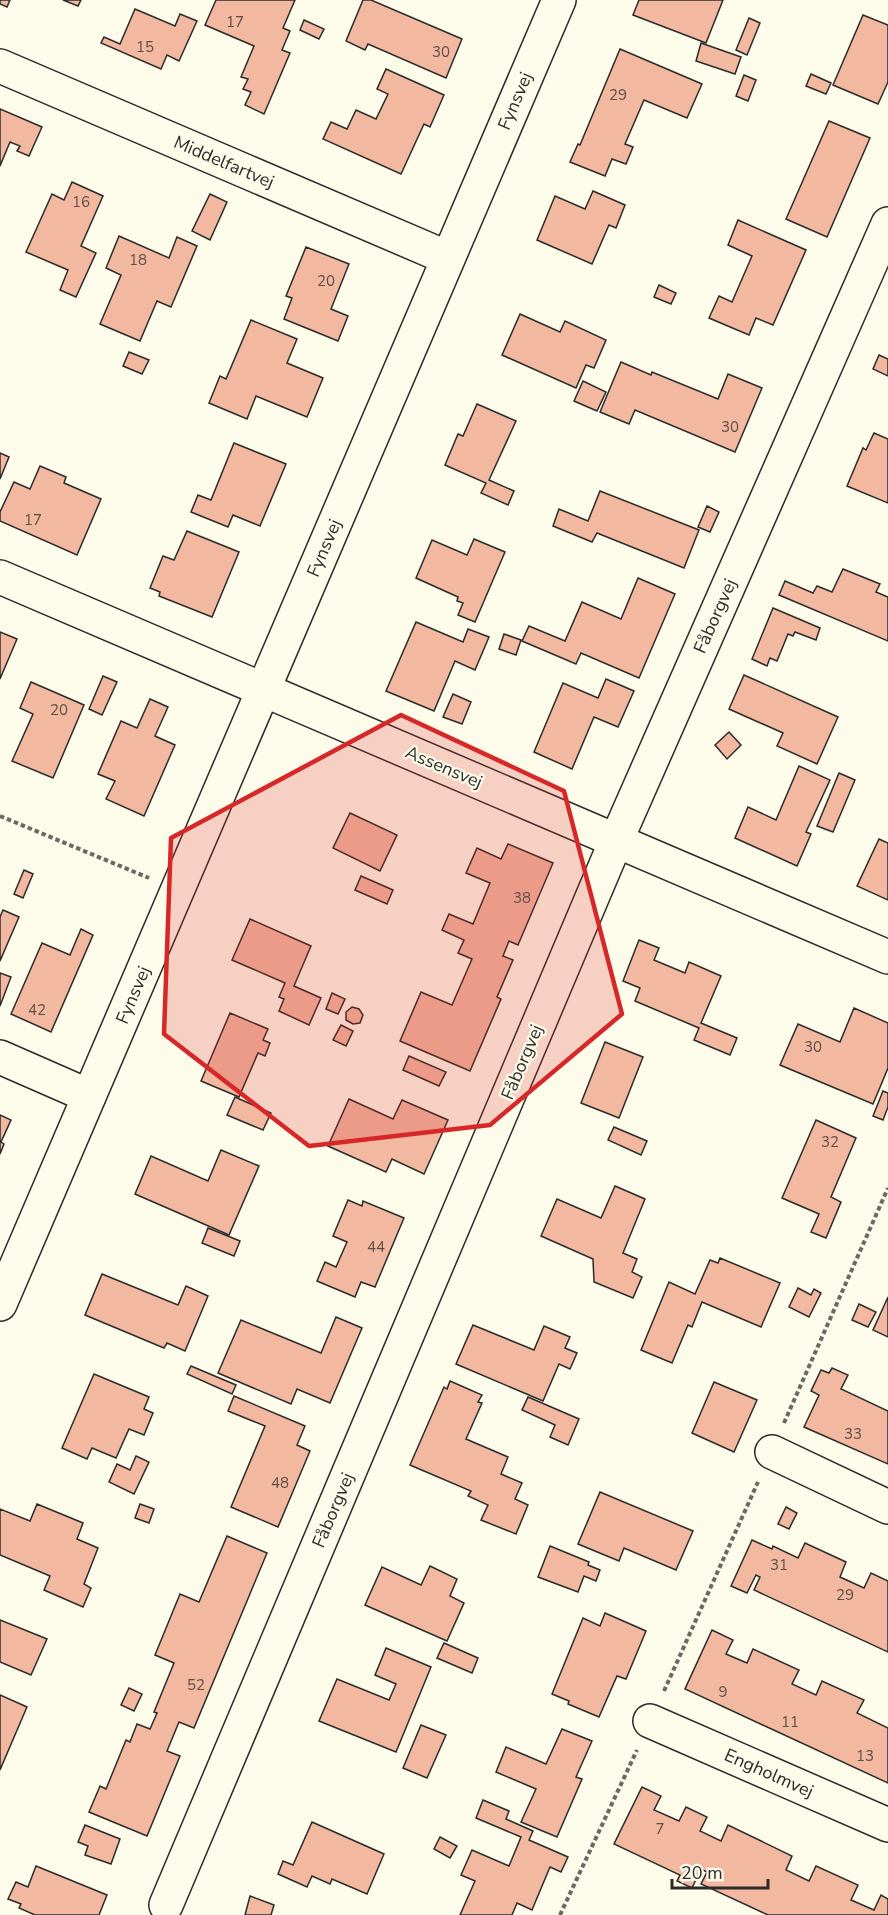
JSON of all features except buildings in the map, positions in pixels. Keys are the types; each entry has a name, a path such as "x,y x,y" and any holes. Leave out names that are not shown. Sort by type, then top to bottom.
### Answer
{"street":[{"name":"Fynsvej","path":"0,1304 559,0"},
{"name":"Middelfartvej","path":"0,66 448,258"},
{"name":"Fåborgvej","path":"166,1905 616,841 888,224"},
{"name":"Assensvej","path":"0,577 888,957"},
{"path":"0,1057 89,1096"},
{"path":"772,1452 888,1507"},
{"name":"Engholmvej","path":"650,1720 888,1825"}],"path":[{"path":"0,816 177,890"},
{"path":"560,1915 772,1452 888,1188"}],"highlighted area":[{"path":"401,715 564,791 622,1014 490,1125 309,1146 164,1034 171,838"}]}
